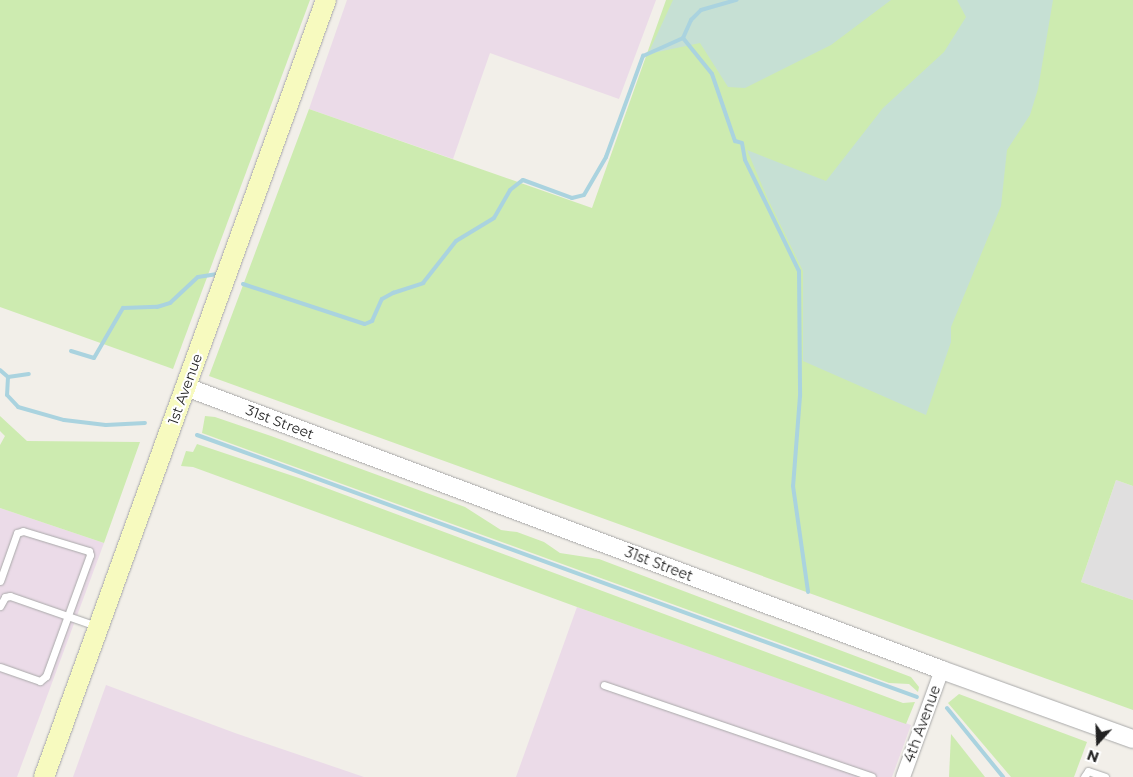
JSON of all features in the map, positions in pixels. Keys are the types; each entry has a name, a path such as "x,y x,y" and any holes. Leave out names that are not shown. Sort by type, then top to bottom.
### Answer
{"main road":[{"name":"1st Avenue","path":"44,777 326,0"}],"street":[{"name":"31st Street","path":"186,387 942,670 1133,739"},
{"name":"4th Avenue","path":"903,777 942,670"}],"lane":[{"path":"0,580 17,533 23,531 89,551 90,555 68,618 43,680 0,667"},
{"path":"1,601 10,596 68,618 99,626"},
{"path":"604,685 872,777"},
{"path":"1084,777 1088,770 1106,777"}],"shaded area":[{"path":"347,0 656,0 619,99 490,53 453,159 309,109"},
{"path":"1116,480 1133,486 1133,600 1081,582"},
{"path":"0,508 104,543 17,777 0,777"},
{"path":"577,607 911,725 892,777 516,777"},
{"path":"106,685 235,733 364,777 73,777"}],"green space":[{"path":"0,0 310,0 173,369 0,307"},
{"path":"666,0 1133,0 1133,486 1116,480 1081,582 1133,600 1133,710 209,376 309,109 592,208"},
{"path":"673,0 891,0 831,45 745,88 728,87 700,43 648,54"},
{"path":"957,0 1053,0 1038,89 1030,115 1007,150 1001,206 951,327 951,342 926,415 803,361 803,271 767,197 747,150 826,181 883,108 944,52 966,17"},
{"path":"0,416 27,441 140,442 104,543 0,508 0,445 5,436 0,431"},
{"path":"205,416 215,417 271,436 465,507 501,530 517,532 544,542 560,553 599,559 911,677 919,687 918,692 909,684 889,683 202,433"},
{"path":"197,444 302,479 903,703 915,702 906,724 193,467 181,466 186,451 193,452"},
{"path":"959,694 1087,742 1074,777 1011,777 948,703"},
{"path":"951,734 985,777 949,777"}],"waterway":[{"path":"683,38 691,20 701,10 737,0"},
{"path":"243,284 365,324 372,321 382,299 393,293 423,283 456,241 494,218 510,190 523,180 572,198 584,195 606,157 643,56 683,38 712,74 735,141 742,143 745,160 799,271 800,396 793,486 808,592"},
{"path":"71,351 94,358 123,308 157,307 170,303 198,277 216,274"},
{"path":"0,370 8,377 7,395 18,407 64,420 106,425 145,423"},
{"path":"8,377 29,374"},
{"path":"197,435 917,697"},
{"path":"947,708 1003,777"}]}
